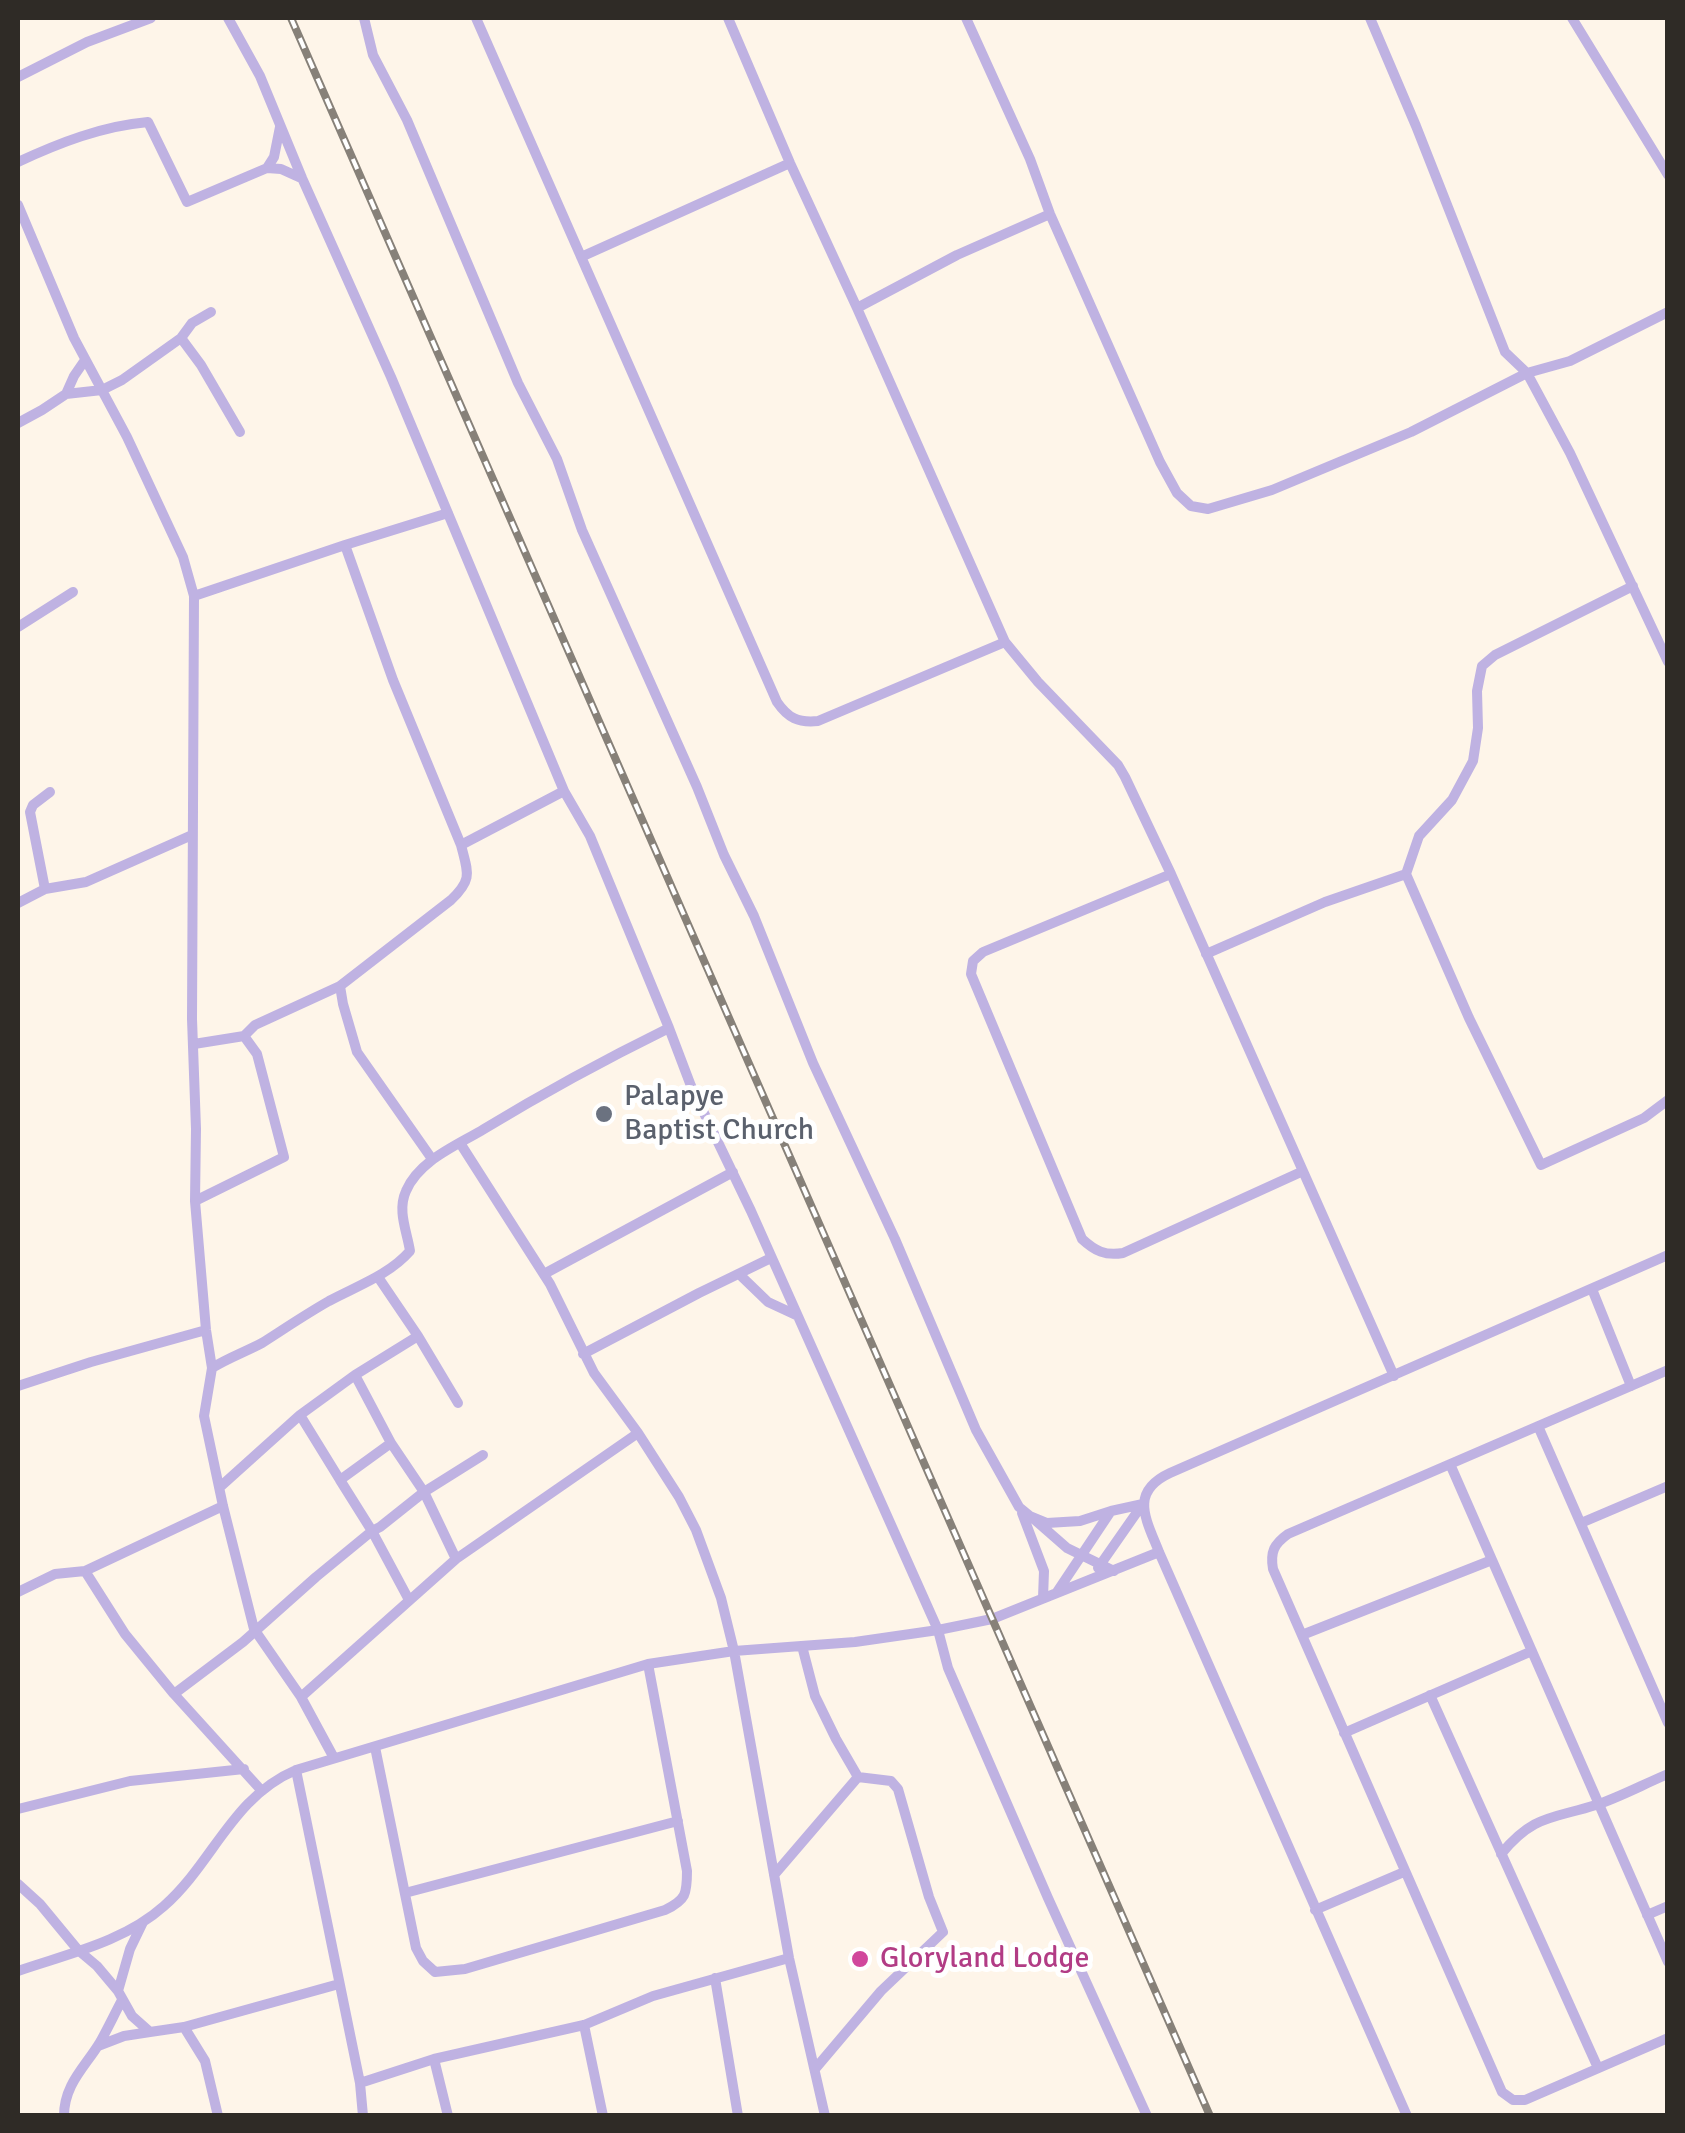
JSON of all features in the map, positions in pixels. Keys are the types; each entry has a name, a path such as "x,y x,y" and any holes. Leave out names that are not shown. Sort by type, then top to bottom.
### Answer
{"street":[{"path":"18,77 87,42 151,18"},
{"path":"228,18 260,76 391,376 564,792 590,836 691,1086 938,1630 948,1668 1147,2116"},
{"path":"364,18 373,55 407,120 518,382 557,459 582,530 754,916 813,1063 895,1240 976,1430 1019,1507 1044,1572 1043,1598"},
{"path":"476,18 776,702 786,715 803,722 818,721 1005,642"},
{"path":"728,18 1005,642 1118,765 1171,874 1394,1376"},
{"path":"966,18 1160,462 1177,493 1191,506 1208,510 1272,490 1411,432 1527,373 1570,362 1668,312"},
{"path":"1370,18 1504,352 1527,373 1570,452 1668,662"},
{"path":"1572,18 1668,174"},
{"path":"18,162 114,126 148,122 186,202 267,168 302,178"},
{"path":"267,168 274,157 280,127"},
{"path":"581,257 790,163"},
{"path":"18,205 85,360 182,557 194,596 195,1200 212,1368 204,1416 254,1629 301,1697 334,1758"},
{"path":"858,308 957,255 1050,214"},
{"path":"18,423 66,394 102,390 122,380 211,312"},
{"path":"181,338 202,365 240,432"},
{"path":"66,394 85,360"},
{"path":"194,596 448,514"},
{"path":"194,1044 244,1036 255,1025 340,986 466,886 468,873 461,845 393,680 345,545"},
{"path":"1634,586 1495,655 1482,666 1474,761 1452,800 1420,836 1406,874 1541,1165 1644,1118 1668,1100"},
{"path":"18,627 73,592"},
{"path":"45,889 30,812 50,792"},
{"path":"461,845 564,792"},
{"path":"18,903 45,889 86,882 192,835"},
{"path":"1171,874 983,952 973,961 971,974 1082,1239 1096,1251 1123,1253 1302,1172"},
{"path":"1206,954 1325,902 1406,874"},
{"path":"340,986 357,1052 432,1160"},
{"path":"212,1368 402,1260 410,1251 401,1208 408,1186 432,1160 592,1066 669,1028"},
{"path":"195,1200 284,1157 257,1054 244,1036"},
{"path":"460,1143 544,1274 594,1373 638,1433 696,1530 721,1598 734,1651 789,1958 825,2116"},
{"path":"544,1274 732,1172"},
{"path":"1088,1581 1158,1478 1668,1255"},
{"path":"583,1354 771,1258"},
{"path":"739,1274 768,1302 796,1315"},
{"path":"378,1277 458,1403"},
{"path":"1592,1290 1631,1386"},
{"path":"18,1386 206,1330"},
{"path":"220,1487 300,1415 418,1336"},
{"path":"1668,1370 1288,1534 1279,1540 1271,1556 1273,1569 1502,2092 1513,2100 1525,2100 1668,2038"},
{"path":"355,1375 391,1443 424,1492 456,1559"},
{"path":"300,1415 372,1531 408,1600"},
{"path":"1538,1426 1668,1723"},
{"path":"301,1697 456,1559 638,1433"},
{"path":"340,1480 391,1443"},
{"path":"174,1694 243,1642 372,1531 483,1455"},
{"path":"1450,1464 1668,1962"},
{"path":"1580,1523 1667,1486"},
{"path":"1030,1516 1048,1523 1080,1521 1143,1504"},
{"path":"1143,1504 1314,1910 1407,2116"},
{"path":"18,1592 56,1574 85,1571 223,1506"},
{"path":"1019,1507 1058,1540 1114,1570"},
{"path":"1056,1593 1111,1510"},
{"path":"18,1971 114,1938 143,1922 166,1905 261,1790 296,1770 648,1664 734,1651 856,1642 992,1619 1160,1552"},
{"path":"1302,1635 1492,1560"},
{"path":"85,1571 126,1634 174,1694 261,1790"},
{"path":"802,1646 815,1696 858,1776"},
{"path":"1344,1732 1532,1651"},
{"path":"375,1748 416,1948 434,1972 465,1969 665,1910 680,1903 687,1890 688,1871 648,1664"},
{"path":"1430,1695 1598,2068"},
{"path":"18,1809 130,1781 244,1770"},
{"path":"296,1770 360,2083 363,2116"},
{"path":"1501,1854 1515,1837 1537,1821 1599,1804 1668,1774"},
{"path":"774,1876 858,1776"},
{"path":"815,2069 882,1991 944,1932 929,1897 898,1789 891,1781 858,1776"},
{"path":"405,1893 678,1822"},
{"path":"1314,1910 1404,1872"},
{"path":"18,1884 97,1966 132,2016 150,2032"},
{"path":"1647,1915 1668,1906"},
{"path":"64,2116 68,2090 98,2046 120,1996 130,1949 143,1922"},
{"path":"360,2083 434,2059 584,2026 652,1996 789,1958"},
{"path":"716,1978 738,2116"},
{"path":"98,2046 124,2036 184,2027 339,1984"},
{"path":"584,2026 603,2116"},
{"path":"184,2027 205,2061 218,2116"},
{"path":"434,2059 448,2116"}],"railway":[{"path":"291,18 1210,2116"}],"place":[{"name":"Palapye Baptist Church","path":"604,1114"},
{"name":"Gloryland Lodge","path":"860,1959"}]}
